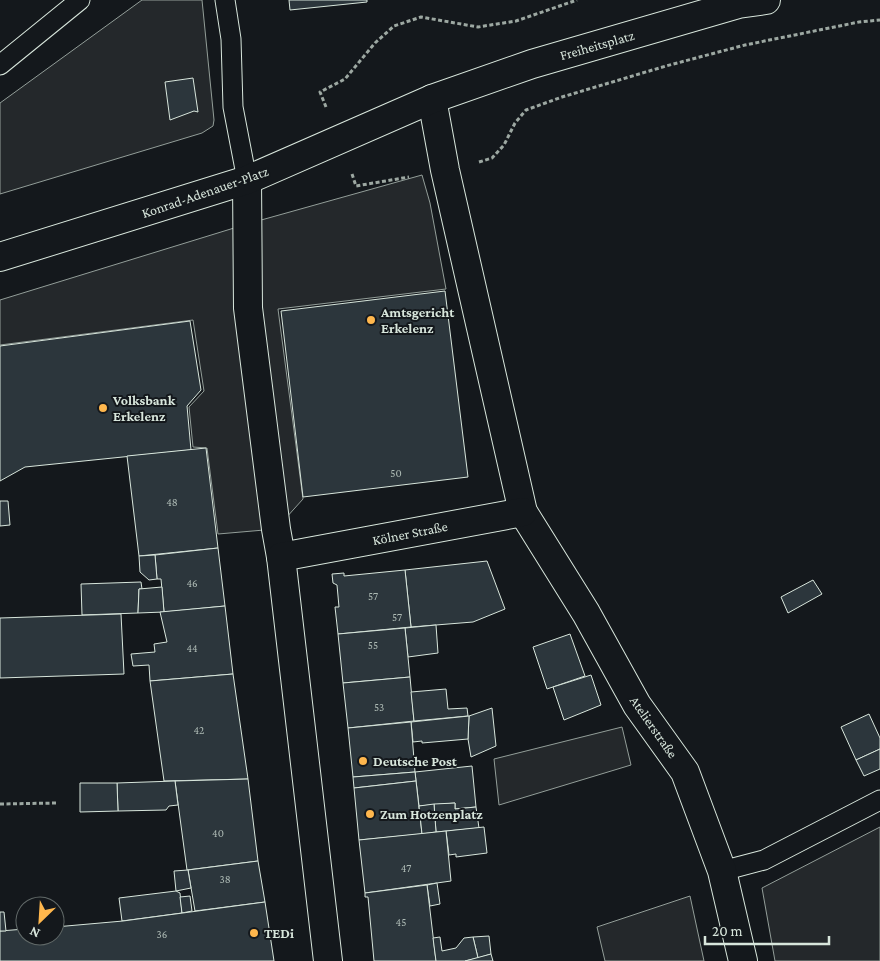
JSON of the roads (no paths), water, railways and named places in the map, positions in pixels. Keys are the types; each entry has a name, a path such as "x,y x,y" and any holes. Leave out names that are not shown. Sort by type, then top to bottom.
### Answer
{"street":[{"name":"Freiheitsplatz","path":"432,99 532,64 738,4 766,0"},
{"name":"Konrad-Adenauer-Platz","path":"0,257 247,180 432,99"},
{"path":"432,99 445,170 523,512"},
{"path":"247,180 248,308 281,557 328,961"},
{"name":"Kölner Straße","path":"281,557 523,512"},
{"name":"Atelierstraße","path":"523,512 586,613 637,705 685,772 722,871 743,961"}],"lane":[{"path":"0,64 80,0"},
{"path":"225,0 231,39 233,107 247,180"},
{"path":"722,871 764,860 880,800"}],"place":[{"name":"Amtsgericht Erkelenz","path":"371,320"},
{"name":"Volksbank Erkelenz","path":"103,408"},
{"name":"Deutsche Post","path":"363,761"},
{"name":"Zum Hotzenplatz","path":"370,814"},
{"name":"TEDi","path":"254,933"}]}
